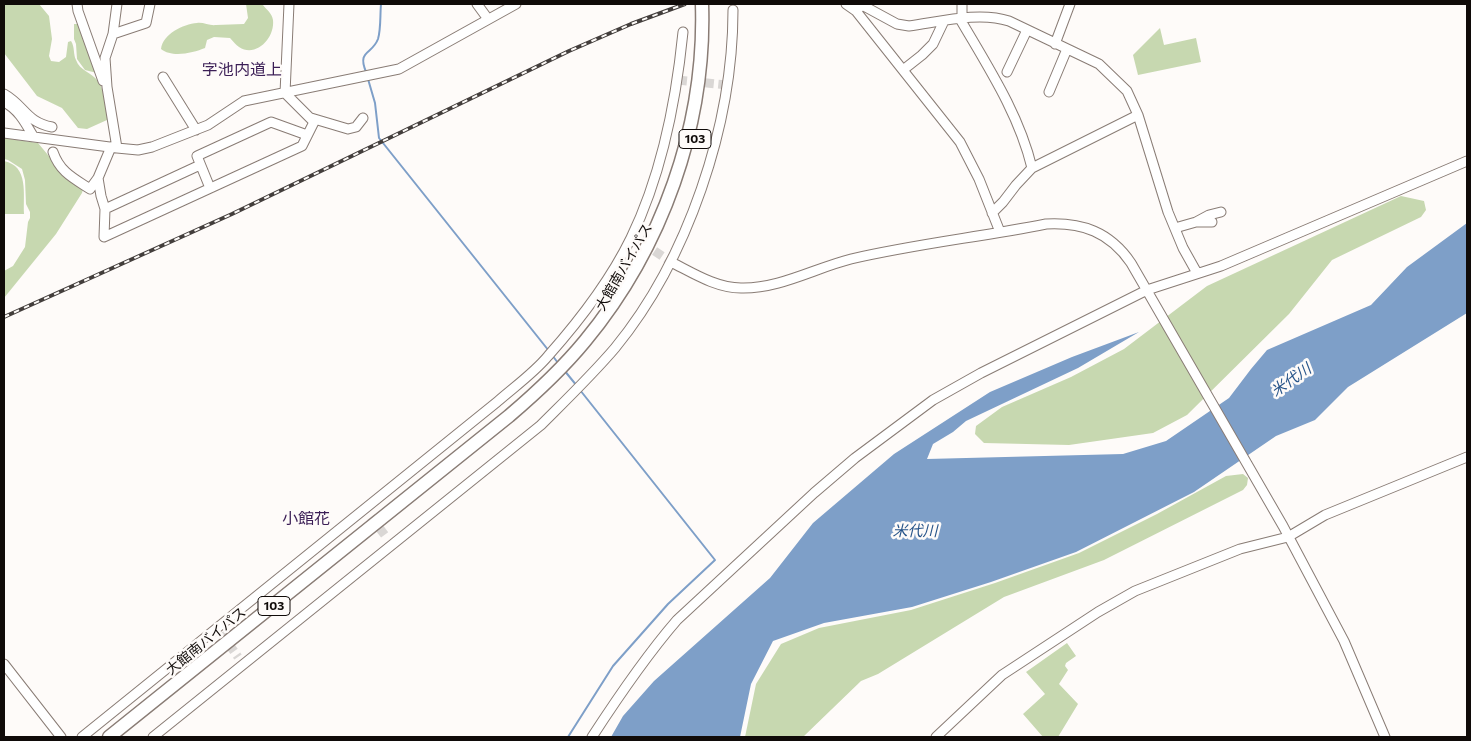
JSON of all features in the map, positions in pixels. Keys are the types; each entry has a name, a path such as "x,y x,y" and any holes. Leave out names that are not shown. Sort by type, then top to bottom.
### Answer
{"highway":[{"name":"大館南バイパス","path":"109,737 438,474 512,420 606,327 635,285 657,244 672,211 690,157 702,104 709,56 706,8"}],"street":[{"path":"77,4 108,96"},
{"path":"53,152 59,166 77,182 90,189 114,148 105,58 113,34 116,4"},
{"path":"113,34 146,23 150,4"},
{"path":"98,178 105,209 104,237 302,146 314,122 285,92 289,4"},
{"path":"477,4 488,19"},
{"path":"4,132 114,148 138,150 152,147 208,125 244,101 399,69 516,4"},
{"path":"846,4 856,11 960,142 973,167 1000,232"},
{"path":"962,4 961,19 1016,118 1032,168"},
{"path":"1055,44 1070,4"},
{"path":"856,11 862,5 897,24 908,26 961,19 998,17 1099,64 1127,90 1138,115 1168,212 1183,248 1197,273"},
{"path":"153,737 241,661 541,425 614,348 632,325 660,282 671,262 698,197 719,133 729,70 733,10"},
{"path":"903,70 933,44 944,21"},
{"path":"1007,72 1027,30"},
{"path":"82,737 219,630 364,509 497,402 550,354 584,316 631,238 648,198 665,141 678,80 683,32"},
{"path":"1049,92 1067,49"},
{"path":"163,77 196,130"},
{"path":"4,94 19,105 34,122 52,127"},
{"path":"4,102 13,106 33,136"},
{"path":"992,213 1032,168 1138,115"},
{"path":"311,118 348,129 356,127 363,118"},
{"path":"210,188 197,156 271,122 307,135"},
{"path":"592,737 629,680 677,620 814,493 855,458 933,400 981,373 1149,293 1197,273 1221,266 1467,161"},
{"path":"105,209 200,165"},
{"path":"1175,228 1221,212"},
{"path":"1196,222 1212,222"},
{"path":"671,262 709,282 740,288 757,287 780,282 827,265 876,254 1046,224 1063,223 1080,226 1093,231 1119,247 1149,293 1288,537 1344,641 1385,737"},
{"path":"936,737 1002,675 1098,612 1135,591 1240,549 1288,537 1324,515 1467,457"},
{"path":"364,509 371,517"},
{"path":"4,664 61,737"}],"green space":[{"path":"4,4 39,4 49,16 52,39 49,56 51,61 59,62 66,57 68,42 71,41 78,64 100,84 109,115 107,120 87,129 78,128 62,108 37,96 4,53"},
{"path":"246,4 262,4 273,20 273,27 268,39 258,48 245,50 230,38 214,37 207,40 205,48 195,52 177,54 161,49 170,34 186,25 199,23 214,25 244,24 248,18"},
{"path":"74,24 81,24 97,73 85,70 77,59"},
{"path":"1160,28 1164,45 1196,38 1201,62 1138,75 1133,55"},
{"path":"4,138 38,143 58,167 84,185 82,193 56,234 4,298 4,271 13,266 25,247 30,212 26,204 25,180 22,169 4,159"},
{"path":"4,161 12,164 21,175 24,190 24,214 4,214"},
{"path":"1401,196 1424,201 1426,210 1421,217 1332,260 1289,314 1187,415 1153,433 1069,445 984,443 975,434 976,426 1002,407 1071,377 1124,349 1207,286"},
{"path":"1243,474 1248,478 1247,485 1243,490 1104,560 1004,597 878,674 861,681 803,737 745,737 756,684 781,644 819,628 911,610 1079,553 1157,514 1226,476"},
{"path":"1067,643 1076,656 1066,663 1065,666 1068,670 1059,684 1078,704 1058,737 1043,737 1023,714 1045,694 1026,672"}],"water":[{"name":"米代川","path":"1467,223 1467,313 1348,387 1315,420 1276,436 1194,492 1076,552 912,607 824,623 773,641 751,684 740,737 611,737 623,716 654,681 770,578 813,523 894,454 990,392 1072,357 1139,332 1078,368 966,421 953,432 933,444 927,459 1123,454 1166,441 1229,398 1267,350 1371,305 1407,267"}],"waterway":[{"path":"366,72 363,60 366,53 378,39 381,4"},
{"path":"368,79 375,103 379,138 549,351"},
{"path":"552,355 558,363"},
{"path":"564,370 577,386"},
{"path":"568,737 613,666 668,604 715,560 580,390"}],"tunnel":[{"path":"678,80 727,85"},
{"path":"631,238 671,262"},
{"path":"371,517 387,538"},
{"path":"221,633 238,657"}],"railway":[{"path":"4,317 232,214 569,51 631,24 685,4"}],"district":[{"name":"字池内道上","path":"242,70"},
{"name":"小館花","path":"306,519"}]}
